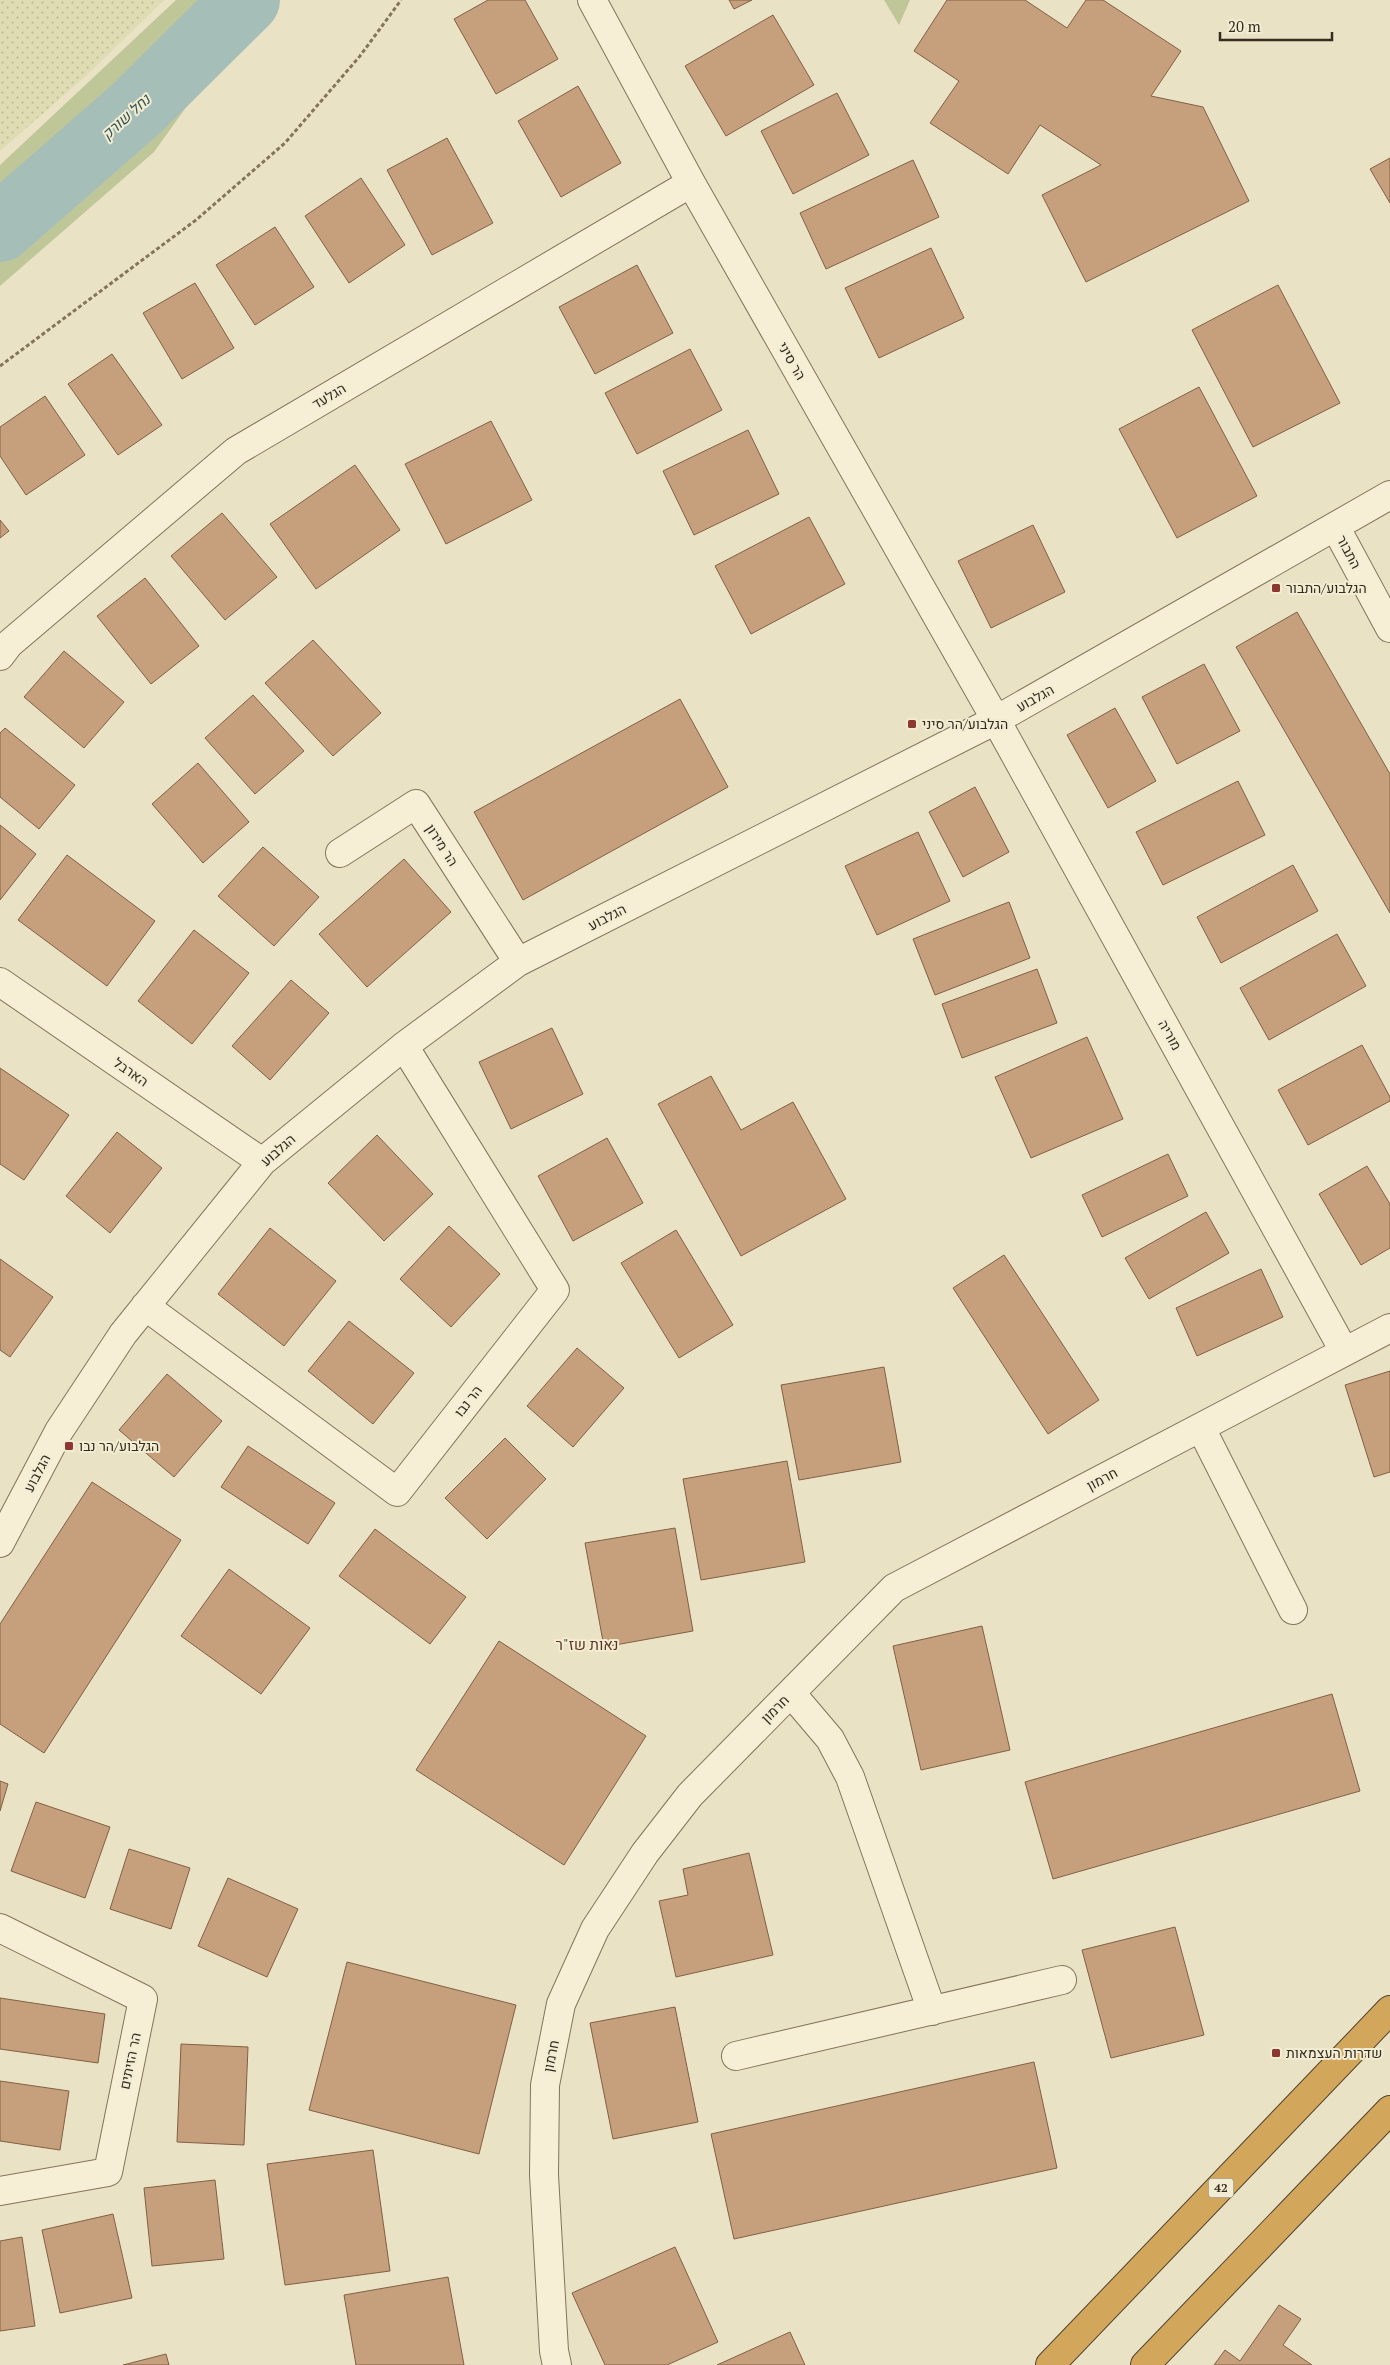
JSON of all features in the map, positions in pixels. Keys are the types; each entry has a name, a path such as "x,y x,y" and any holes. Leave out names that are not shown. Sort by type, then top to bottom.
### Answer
{"highway":[{"name":"42","path":"1050,2365 1390,2010"},
{"path":"1146,2365 1390,2110"}],"street":[{"name":"הר סיני","path":"592,0 691,183 996,720"},
{"name":"הגלעד","path":"0,656 9,644 236,451 691,183"},
{"name":"הגלבוע","path":"0,1543 59,1430 123,1334 262,1162 404,1046 518,962 996,720 1336,528 1390,495"},
{"name":"התבור","path":"1336,528 1390,628"},
{"name":"מוריה","path":"996,720 1344,1351"},
{"name":"הר מירון","path":"340,853 416,804 518,962"},
{"name":"הארבל","path":"0,982 262,1162"},
{"name":"הר נבו","path":"145,1306 397,1492 555,1290 404,1046"},
{"name":"חרמון","path":"557,2365 554,2351 544,2175 545,2085 561,2004 595,1929 645,1853 690,1795 894,1588 1390,1328"},
{"path":"1201,1428 1293,1610"},
{"path":"791,1693 830,1739 850,1776 932,2011"},
{"name":"הר הזיתים","path":"0,1928 143,1999 108,2172 0,2191"},
{"path":"736,2056 1062,1980"}],"path":[{"path":"0,366 196,220 285,143 360,56 401,0"}],"shaded area":[{"path":"0,0 164,0 88,74 0,151"}],"green space":[{"path":"176,0 263,0 154,152 0,286 0,165"},
{"path":"884,0 910,0 899,25"}],"building":[{"path":"488,0 525,0 558,59 496,94 454,19"},
{"path":"729,0 752,0 734,9"},
{"path":"947,0 1025,0 1067,28 1086,0 1103,0 1181,51 1151,96 1203,107 1249,201 1086,282 1042,195 1101,165 1040,125 1008,174 930,123 959,81 914,51"},
{"path":"773,15 814,85 726,136 685,66"},
{"path":"578,86 621,163 561,197 518,121"},
{"path":"837,93 869,155 793,194 761,131"},
{"path":"447,138 493,223 432,255 387,170"},
{"path":"1390,158 1390,203 1370,169"},
{"path":"913,160 939,217 826,269 800,213"},
{"path":"361,178 405,245 349,283 305,216"},
{"path":"275,227 314,287 255,325 216,265"},
{"path":"931,248 964,318 879,358 845,288"},
{"path":"637,265 673,333 595,374 559,307"},
{"path":"195,283 234,348 182,379 143,313"},
{"path":"1278,285 1340,403 1253,447 1192,330"},
{"path":"690,349 722,410 637,454 605,393"},
{"path":"112,354 162,425 118,455 68,384"},
{"path":"1199,387 1257,496 1177,538 1119,429"},
{"path":"45,396 85,455 26,495 0,456 0,427"},
{"path":"491,421 532,500 446,544 405,464"},
{"path":"748,430 779,494 694,535 663,471"},
{"path":"355,465 400,530 316,589 270,524"},
{"path":"222,513 277,577 225,620 171,556"},
{"path":"809,517 845,584 751,634 715,566"},
{"path":"0,520 9,531 0,538"},
{"path":"1033,525 1065,592 991,628 958,561"},
{"path":"145,578 199,646 151,684 97,616"},
{"path":"1297,612 1390,774 1390,913 1236,647"},
{"path":"313,640 381,713 333,756 265,683"},
{"path":"64,651 124,702 84,748 24,697"},
{"path":"1204,664 1240,731 1177,764 1142,697"},
{"path":"253,695 304,751 255,794 205,738"},
{"path":"680,699 728,787 523,900 474,812"},
{"path":"1115,708 1156,781 1108,808 1067,735"},
{"path":"5,728 75,785 39,829 0,797 0,733"},
{"path":"198,763 249,822 203,863 152,804"},
{"path":"1238,781 1265,835 1163,885 1136,832"},
{"path":"975,787 1009,852 963,877 929,812"},
{"path":"0,825 36,854 0,900"},
{"path":"918,832 950,901 877,935 845,866"},
{"path":"263,847 319,897 274,946 218,896"},
{"path":"67,855 155,921 107,986 18,920"},
{"path":"404,859 451,912 367,987 319,934"},
{"path":"1293,865 1318,911 1221,963 1197,917"},
{"path":"1009,902 1030,958 935,995 913,939"},
{"path":"194,930 249,973 192,1044 138,1001"},
{"path":"1337,934 1366,986 1269,1040 1240,988"},
{"path":"1037,969 1057,1023 962,1058 942,1004"},
{"path":"291,980 329,1013 270,1080 232,1046"},
{"path":"552,1028 583,1094 511,1129 479,1062"},
{"path":"1087,1037 1123,1119 1031,1158 995,1077"},
{"path":"1362,1045 1390,1097 1390,1101 1308,1145 1278,1090"},
{"path":"0,1068 69,1115 24,1180 0,1164"},
{"path":"711,1076 741,1130 793,1102 846,1199 741,1256 658,1104"},
{"path":"117,1132 162,1168 110,1233 66,1196"},
{"path":"377,1135 433,1194 384,1241 328,1183"},
{"path":"607,1138 643,1203 573,1241 538,1176"},
{"path":"1168,1154 1188,1196 1102,1237 1082,1195"},
{"path":"1367,1166 1390,1204 1390,1248 1361,1265 1319,1194"},
{"path":"1206,1212 1229,1253 1149,1299 1125,1258"},
{"path":"449,1226 500,1274 451,1327 400,1279"},
{"path":"270,1228 336,1281 284,1346 218,1294"},
{"path":"676,1230 733,1325 679,1358 621,1263"},
{"path":"1004,1255 1099,1400 1048,1434 953,1288"},
{"path":"0,1259 53,1297 10,1357 0,1350"},
{"path":"1261,1269 1283,1317 1197,1356 1176,1308"},
{"path":"349,1321 414,1373 373,1424 308,1371"},
{"path":"577,1348 624,1388 573,1447 527,1406"},
{"path":"884,1367 901,1462 799,1480 781,1385"},
{"path":"1390,1371 1390,1472 1374,1477 1345,1385"},
{"path":"167,1374 222,1421 174,1477 119,1430"},
{"path":"505,1438 546,1479 487,1539 445,1498"},
{"path":"248,1446 335,1503 308,1544 221,1487"},
{"path":"787,1461 805,1562 701,1580 683,1479"},
{"path":"92,1482 181,1540 44,1753 0,1724 0,1624"},
{"path":"675,1528 693,1631 604,1647 585,1543"},
{"path":"375,1529 466,1597 430,1644 339,1576"},
{"path":"229,1569 310,1628 261,1694 181,1636"},
{"path":"982,1626 1010,1750 921,1770 893,1646"},
{"path":"499,1641 646,1736 564,1865 416,1770"},
{"path":"1332,1694 1360,1791 1053,1879 1025,1782"},
{"path":"0,1781 8,1784 0,1811"},
{"path":"36,1802 110,1827 85,1898 11,1871"},
{"path":"129,1849 190,1868 171,1929 110,1909"},
{"path":"749,1853 773,1955 676,1977 659,1901 688,1895 683,1869"},
{"path":"228,1878 298,1909 267,1977 198,1946"},
{"path":"1175,1927 1204,2035 1111,2058 1082,1950"},
{"path":"347,1962 516,2005 479,2154 309,2110"},
{"path":"0,1998 105,2014 98,2063 0,2049"},
{"path":"675,2007 698,2122 613,2139 590,2023"},
{"path":"181,2044 248,2047 244,2145 177,2142"},
{"path":"1034,2062 1057,2168 734,2239 711,2134"},
{"path":"0,2081 69,2091 60,2150 0,2141"},
{"path":"373,2150 390,2271 285,2285 267,2164"},
{"path":"215,2180 224,2259 152,2266 144,2188"},
{"path":"113,2214 132,2298 60,2313 42,2230"},
{"path":"22,2237 35,2326 0,2331 0,2241"},
{"path":"675,2247 718,2342 667,2365 605,2365 572,2293"},
{"path":"448,2277 464,2365 356,2365 344,2295"},
{"path":"1279,2305 1301,2319 1283,2345 1312,2365 1214,2365 1225,2350 1240,2361"},
{"path":"790,2332 805,2365 717,2365"},
{"path":"166,2354 169,2365 123,2365"}],"waterway":[{"name":"נחל שורק","path":"0,228 137,108 246,0"}],"place":[{"name":"הגלבוע/התבור","path":"1276,588"},
{"name":"הגלבוע/הר סיני","path":"912,724"},
{"name":"הגלבוע/הר נבו","path":"69,1446"},
{"name":"שדרות העצמאות","path":"1276,2053"}],"district":[{"name":"נאות שז\"ר","path":"587,1645"}]}
